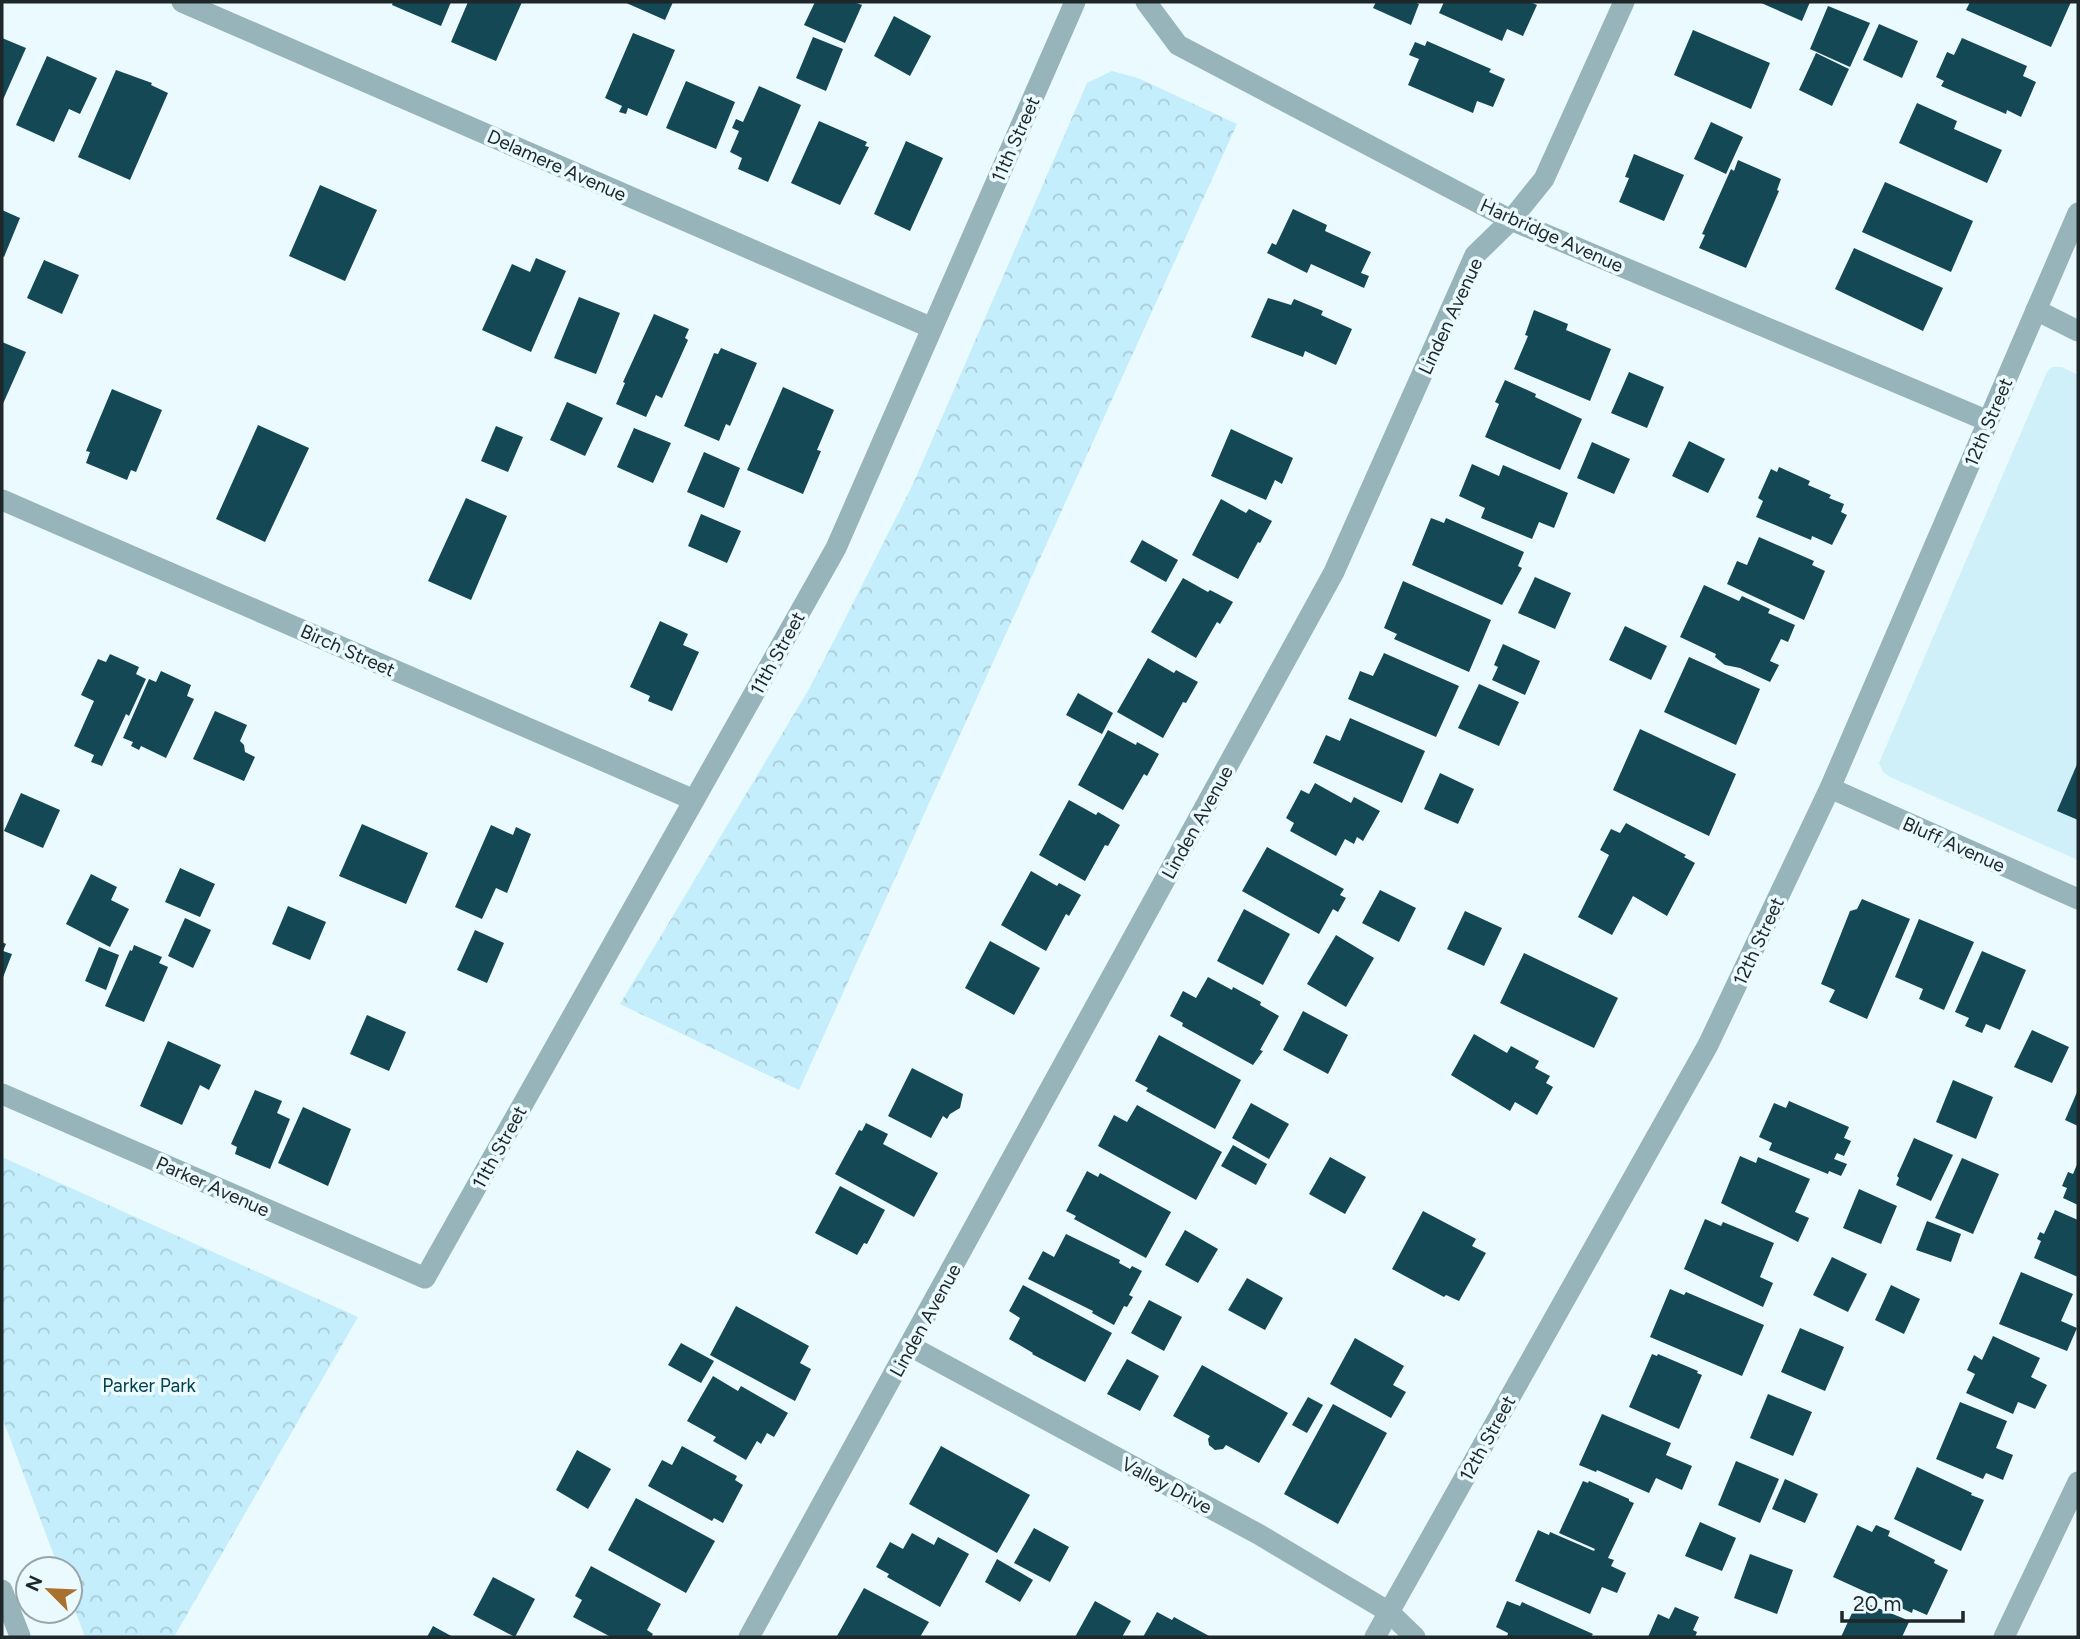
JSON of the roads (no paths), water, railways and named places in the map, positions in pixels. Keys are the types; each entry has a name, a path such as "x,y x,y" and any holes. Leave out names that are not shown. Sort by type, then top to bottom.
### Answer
{"street":[{"name":"Delamere Avenue","path":"182,2 932,328"},
{"name":"11th Street","path":"425,1278 836,548 1075,2"},
{"name":"Harbridge Avenue","path":"1146,2 1178,45 1511,220 1988,421"},
{"name":"Linden Avenue","path":"749,1637 1334,572 1475,255 1511,220 1544,179 1624,2"},
{"name":"12th Street","path":"1375,1637 1708,1045 1830,788 2078,213"},
{"path":"2036,310 2078,331"},
{"name":"Birch Street","path":"2,500 694,800"},
{"name":"Bluff Avenue","path":"1830,788 2078,899"},
{"name":"Parker Avenue","path":"2,1094 425,1278"},
{"name":"Valley Drive","path":"910,1346 1260,1535 1389,1612 1416,1637"},
{"path":"2004,1637 2078,1482"},
{"path":"2,1590 20,1636"}],"park label":[{"name":"Parker Park","path":"149,1385"}]}
